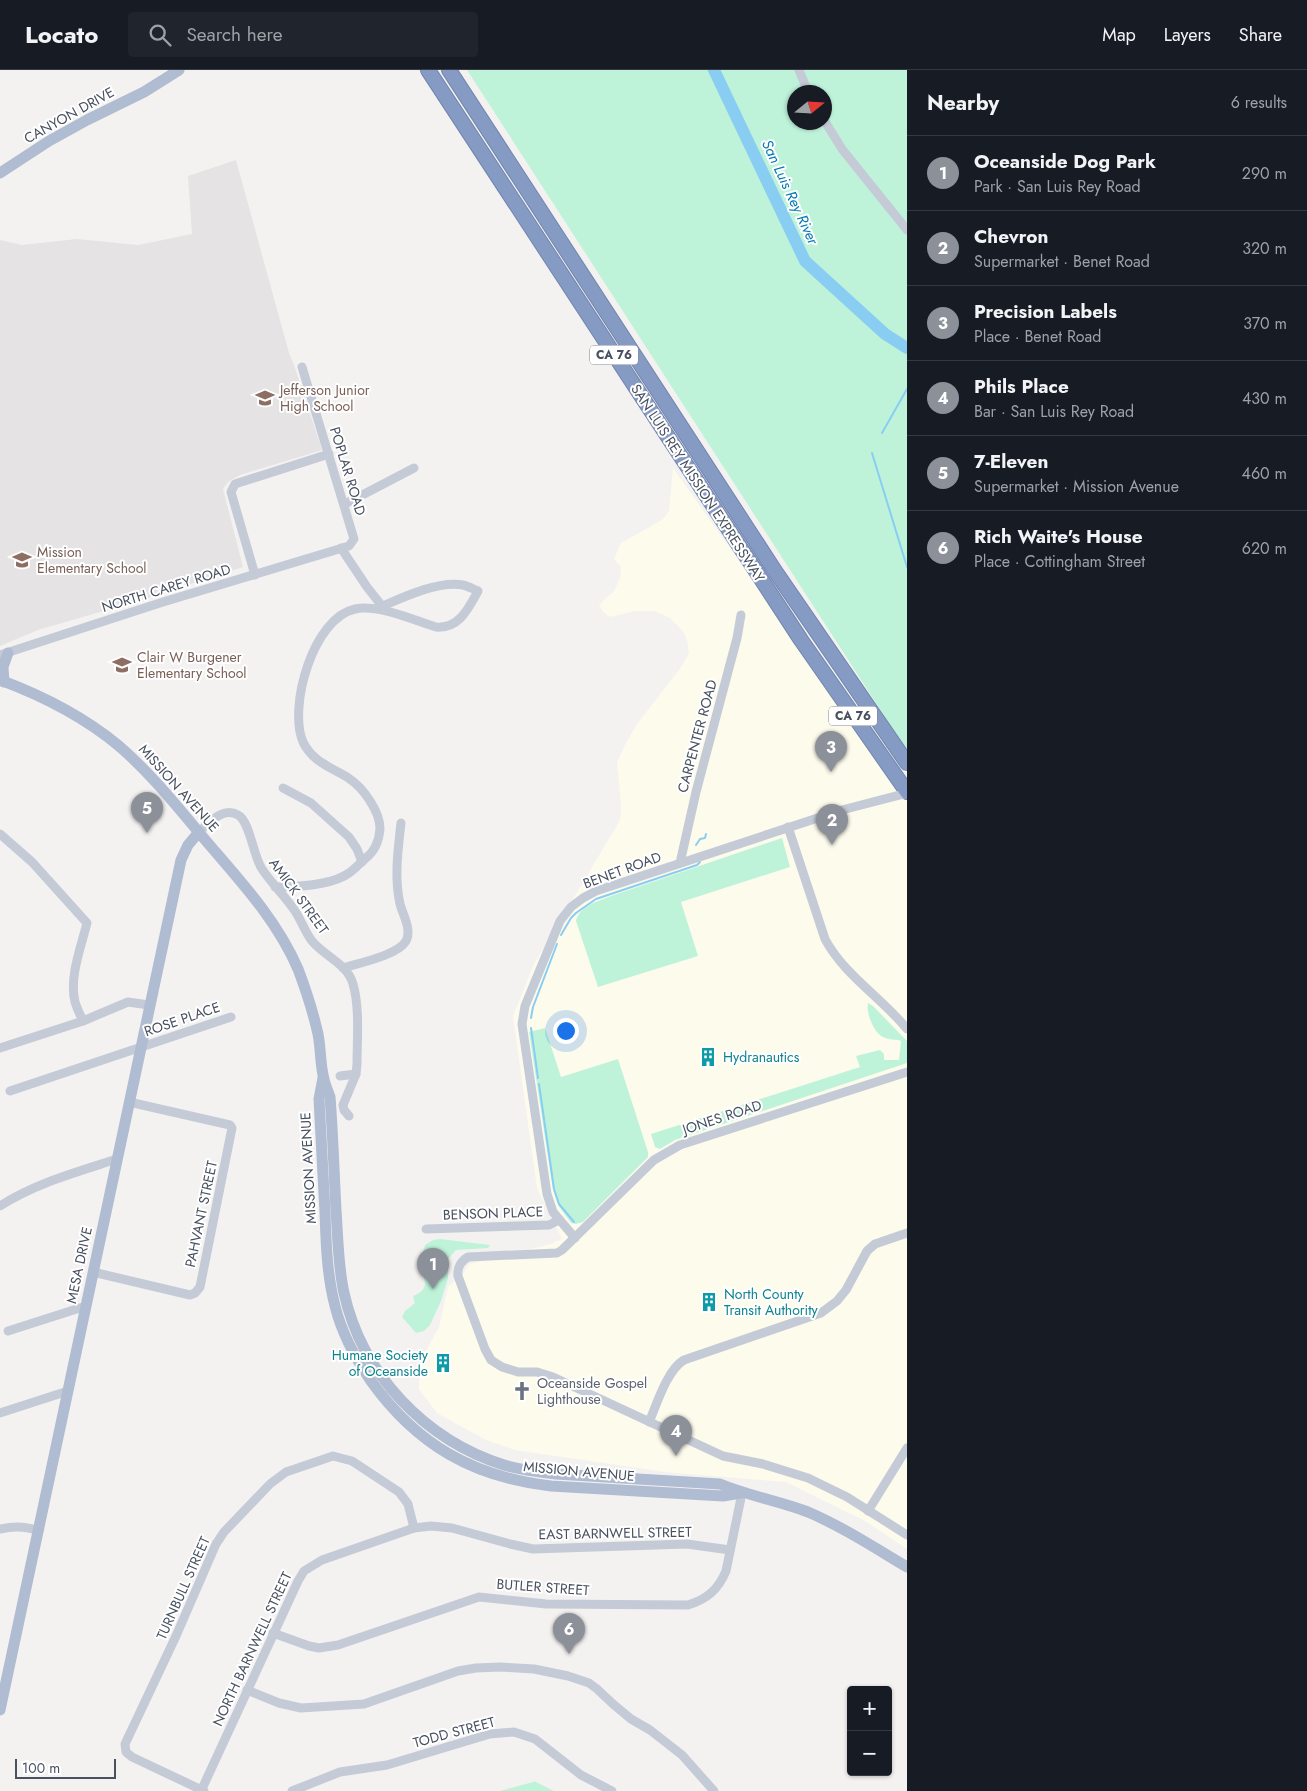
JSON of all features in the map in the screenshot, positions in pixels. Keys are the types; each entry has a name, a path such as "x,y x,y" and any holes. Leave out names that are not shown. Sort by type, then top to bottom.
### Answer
{"highway":[{"name":"SAN LUIS REY MISSION EXPRESSWAY","path":"428,70 800,640 907,792"},
{"name":"SAN LUIS REY MISSION EXPRESSWAY","path":"449,70 775,571 907,763"}],"main road":[{"name":"CANYON DRIVE","path":"0,173 13,163 87,120 144,92 179,70"},
{"path":"2,681 4,654"},
{"name":"MISSION AVENUE","path":"2,681 55,704 80,718 106,736 140,766 199,832 260,905 290,954 303,984 314,1019 323,1078 330,1097 339,1261 344,1292 352,1322 373,1364 391,1389 410,1410 449,1440 478,1455 505,1465 556,1474 720,1484 742,1493 778,1501 822,1518 907,1567"},
{"name":"MESA DRIVE","path":"0,1710 181,860 188,845 199,832"}],"street":[{"path":"799,70 805,85"},
{"path":"830,130 842,149 907,230"},
{"name":"POPLAR ROAD","path":"302,367 345,504 354,540 349,546 341,548"},
{"path":"256,575 230,492 232,488 235,484 329,454"},
{"path":"345,504 414,468"},
{"path":"275,887 303,887 348,874 372,853 379,838 380,823 377,811 363,790 347,777 333,770 310,753 300,733 302,688 311,654 321,634 340,615 355,609 379,607 424,589 454,584 464,585 478,591 465,614 457,622 445,627 436,627 379,607 341,548"},
{"name":"NORTH CAREY ROAD","path":"4,654 161,603 341,548"},
{"name":"CARPENTER ROAD","path":"680,863 696,792 737,638 741,615"},
{"path":"283,788 311,803 349,837 362,862"},
{"name":"BENET ROAD","path":"575,1238 553,1212 546,1194 522,1024 525,1006 560,921 571,907 596,891 842,810 907,792"},
{"name":"AMICK STREET","path":"199,832 220,814 227,813 239,816 246,822 253,852 261,868 294,910 312,941 343,968 353,983 356,1006 356,1074 343,1105 344,1110 349,1116"},
{"path":"343,968 394,951 406,942 409,933 400,903 396,864 400,823"},
{"path":"788,828 829,947 845,966 907,1029"},
{"path":"0,834 32,862 87,923 74,978 76,1002 82,1021"},
{"path":"0,1048 82,1021 128,1002 149,1005"},
{"name":"ROSE PLACE","path":"10,1091 231,1017"},
{"name":"JONES ROAD","path":"649,1422 553,1377 537,1372 518,1372 502,1367 491,1360 485,1350 458,1276 457,1271 463,1260 468,1257 557,1253 575,1238 654,1160 680,1145 907,1072"},
{"path":"340,1076 356,1074"},
{"name":"PAHVANT STREET","path":"93,1272 190,1295 195,1294 200,1288 232,1133 230,1125 129,1102"},
{"path":"0,1206 21,1193 43,1183 117,1159"},
{"name":"BENSON PLACE","path":"426,1229 549,1225 559,1220"},
{"path":"907,1233 875,1244 866,1250 846,1290 837,1301 821,1313 679,1363 671,1373 649,1422 723,1456 763,1464 808,1478 847,1497 907,1535"},
{"path":"8,1331 86,1306"},
{"path":"0,1413 68,1391"},
{"path":"868,1511 907,1448"},
{"name":"TURNBULL STREET","path":"202,1791 132,1758 126,1752 125,1744 176,1636 216,1544 224,1532 270,1484 286,1472 334,1456 352,1461 399,1492 408,1504 414,1528"},
{"name":"BUTLER STREET","path":"273,1634 319,1648 338,1645 480,1598 546,1604 688,1605 698,1602 713,1593 726,1571 742,1493"},
{"path":"0,1529 12,1526 32,1528 39,1531"},
{"name":"EAST BARNWELL STREET","path":"414,1528 430,1526 452,1528 533,1549 687,1544 730,1550"},
{"name":"NORTH BARNWELL STREET","path":"202,1791 247,1690 304,1571 322,1560 414,1528"},
{"path":"247,1690 280,1703 301,1708 364,1704 458,1671 476,1668 534,1669 568,1676 589,1683 631,1719 650,1730 676,1750 714,1791"},
{"name":"TODD STREET","path":"292,1791 340,1772 387,1765 490,1734 514,1732 535,1740 581,1775 612,1791"}],"shaded area":[{"path":"236,160 289,353 322,450 240,475 228,482 223,489 243,567 148,598 38,630 0,646 0,240 22,245 77,239 138,245 192,234 188,176"},
{"path":"673,468 907,797 907,1549 865,1521 786,1482 665,1472 515,1450 486,1440 437,1413 419,1389 420,1362 439,1327 448,1287 463,1274 469,1264 551,1244 562,1239 537,1188 513,1016 533,966 619,822 621,803 617,762 627,741 637,724 682,666 689,653 683,631 670,618 655,611 634,611 610,617 603,612 599,605 614,591 620,578 621,567 614,559 621,543 662,520 669,511"}],"green space":[{"path":"467,70 907,70 907,751"},
{"path":"782,838 790,867 681,902 698,956 598,987 576,921 584,909 608,897"},
{"path":"868,1003 907,1041 907,1063 675,1140 660,1149 655,1147 651,1134 860,1067 856,1056 880,1050 884,1054 884,1060 899,1060 901,1041 885,1038 877,1032 869,1017"},
{"path":"545,1028 561,1077 618,1059 648,1152 648,1157 583,1222 576,1224 571,1223 558,1205 553,1190 529,1032"},
{"path":"440,1239 490,1245 488,1248 456,1250 448,1259 448,1278 441,1301 430,1325 424,1331 416,1333 402,1317 405,1311 415,1303 413,1296 423,1290 424,1287 421,1263 425,1245 433,1240"},
{"path":"533,1782 554,1791 500,1791"}],"waterway":[{"name":"San Luis Rey River","path":"714,70 805,261 885,334 907,348"},
{"path":"882,433 907,389"},
{"path":"872,453 907,567"},
{"path":"696,845 700,839 705,838 706,834"},
{"path":"561,935 571,918 596,899 697,865 700,862"},
{"path":"531,1018 533,1007 557,944"},
{"path":"531,1028 538,1078"},
{"path":"539,1084 554,1189 559,1204 574,1222"}],"place":[{"name":"Jefferson Junior High School","path":"265,398"},
{"name":"Mission Elementary School","path":"22,560"},
{"name":"Clair W Burgener Elementary School","path":"122,665"},
{"name":"Precision Labels","path":"831,772"},
{"name":"7-Eleven","path":"147,833"},
{"name":"Chevron","path":"832,845"},
{"name":"Hydranautics","path":"708,1057"},
{"name":"Oceanside Dog Park","path":"433,1289"},
{"name":"North County Transit Authority","path":"709,1302"},
{"name":"Humane Society of Oceanside","path":"443,1363"},
{"name":"Oceanside Gospel Lighthouse","path":"522,1391"},
{"name":"Phils Place","path":"676,1456"},
{"name":"Rich Waite's House","path":"569,1654"}]}
